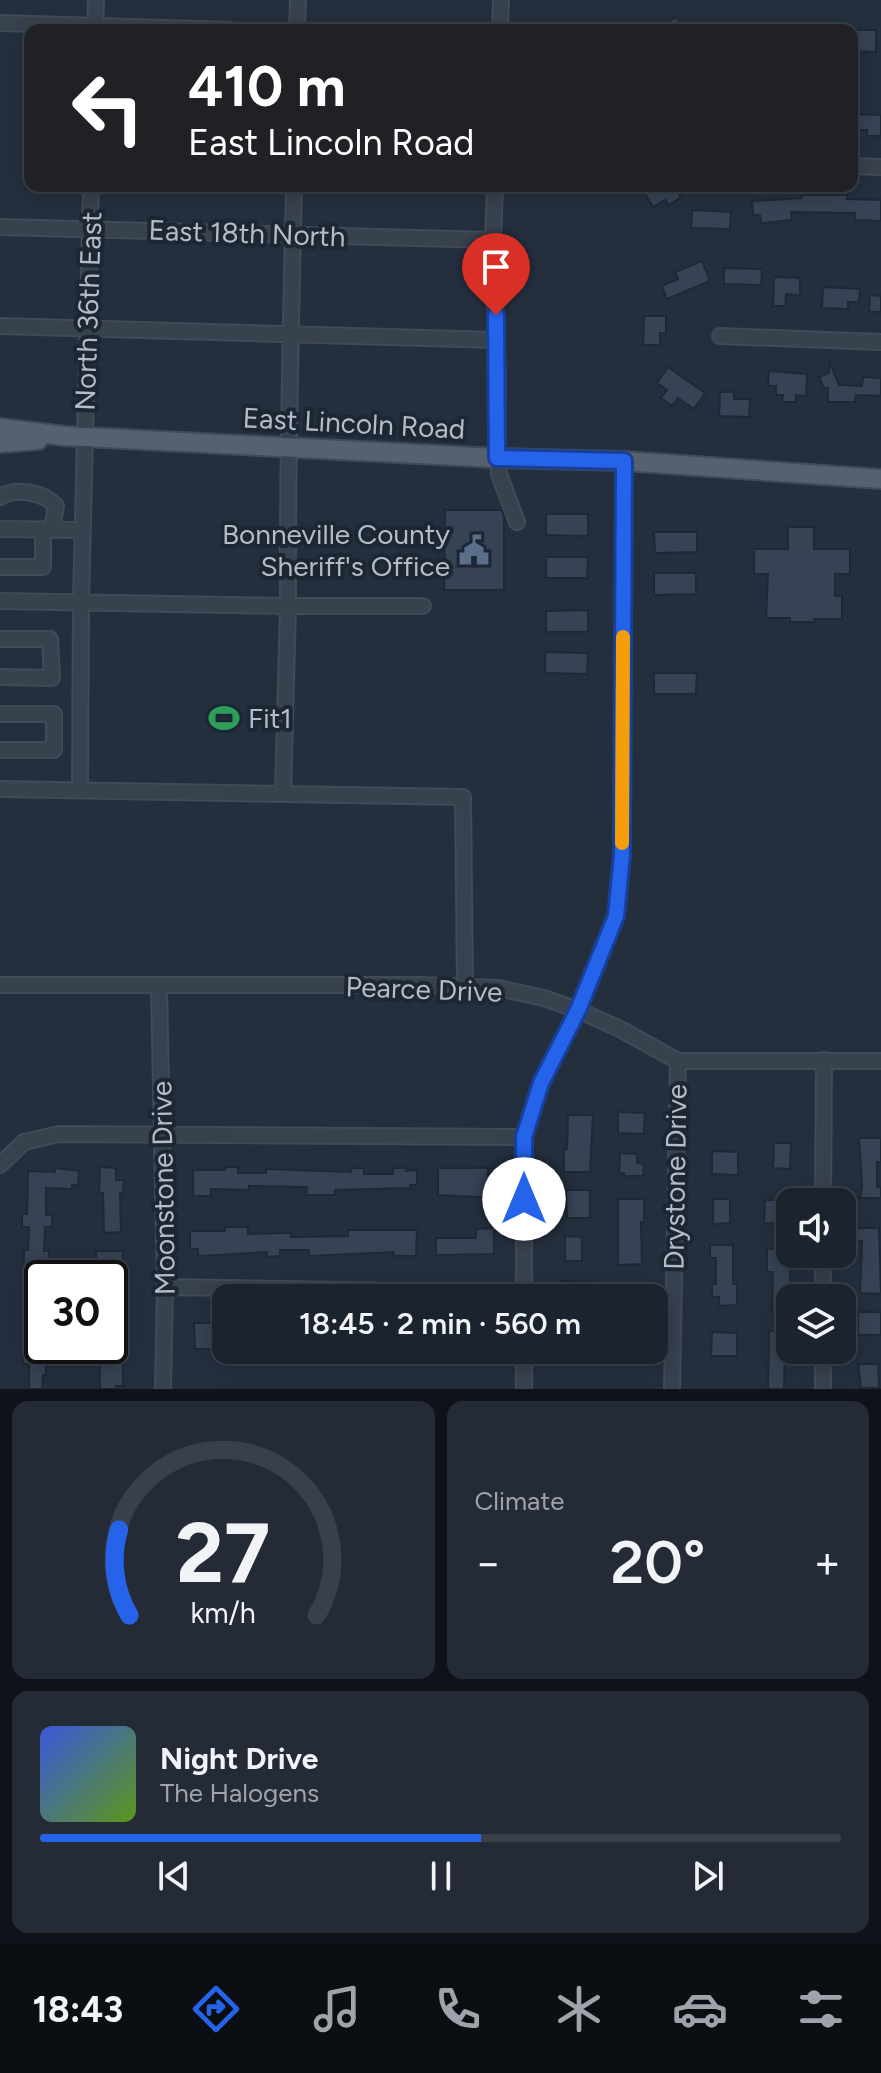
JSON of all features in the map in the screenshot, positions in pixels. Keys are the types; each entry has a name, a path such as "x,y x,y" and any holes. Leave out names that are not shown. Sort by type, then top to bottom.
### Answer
{"main road":[{"name":"East Lincoln Road","path":"0,428 65,436"},
{"name":"East Lincoln Road","path":"0,443 84,436 497,458 624,461 881,479"}],"street":[{"path":"95,24 96,0"},
{"path":"297,24 298,0"},
{"path":"500,24 501,0"},
{"path":"0,23 24,24"},
{"path":"858,166 881,167"},
{"name":"North 36th East","path":"80,790 82,530 91,192"},
{"path":"283,794 294,192"},
{"path":"495,192 497,458 499,474 517,522"},
{"name":"East 18th North","path":"0,227 493,240"},
{"path":"0,326 497,340"},
{"path":"720,336 881,342"},
{"path":"524,1284 524,1137 541,1083 578,1010 616,916 622,855 624,461"},
{"path":"0,567 43,567 49,526 56,516 56,506 38,494 2,493"},
{"path":"0,529 49,526 82,530"},
{"path":"0,601 423,606"},
{"path":"0,639 50,639 52,678 0,677"},
{"path":"0,714 54,714 54,750 0,750"},
{"path":"0,789 463,797 465,987"},
{"name":"Pearce Drive","path":"0,985 498,988 544,998 578,1010 678,1061 881,1061"},
{"name":"Moonstone Drive","path":"159,987 165,1287 163,1389"},
{"path":"823,1188 824,1060"},
{"name":"Drystone Drive","path":"672,1389 678,1061"},
{"path":"0,1165 24,1142 59,1134 524,1137"},
{"path":"165,1287 212,1288"},
{"path":"524,1364 524,1389"},
{"path":"823,1364 823,1389"}],"building":[{"path":"674,17 684,24 669,24"},
{"path":"858,30 876,30 876,52 858,51"},
{"path":"858,114 881,115 881,136 867,136 867,130 858,130"},
{"path":"644,192 678,192 681,197 669,205 665,200 653,207"},
{"path":"802,195 847,195 847,199 881,200 881,221 855,220 855,213 791,212 792,220 761,223 760,215 753,215 752,201 802,198"},
{"path":"692,210 731,212 730,229 691,228"},
{"path":"702,261 710,281 667,299 662,286 678,279 675,272"},
{"path":"724,268 762,269 761,285 724,284"},
{"path":"774,277 800,278 800,295 786,294 785,306 773,306"},
{"path":"823,287 860,289 859,302 848,302 848,309 822,308"},
{"path":"870,295 881,296 881,312 869,312"},
{"path":"644,316 666,316 666,333 660,333 660,345 643,345"},
{"path":"829,361 839,385 862,386 863,377 881,378 881,396 856,395 855,402 828,402 828,388 824,388 819,377 829,373"},
{"path":"668,367 705,393 694,409 678,398 672,406 661,398 667,390 657,383"},
{"path":"769,371 807,374 806,396 796,395 796,402 782,402 783,395 776,395 776,386 768,386"},
{"path":"720,392 734,392 734,399 750,399 749,417 719,416"},
{"name":"Bonneville County Sheriff's Office","path":"445,510 502,510 504,590 444,590"},
{"path":"546,514 588,514 588,536 546,535"},
{"path":"788,527 814,527 814,549 850,549 850,574 835,574 835,596 842,596 842,619 790,622 790,618 766,618 768,574 754,574 754,549 788,549"},
{"path":"654,532 697,532 697,552 655,553"},
{"path":"546,557 588,557 587,578 546,578"},
{"path":"654,573 696,573 696,594 654,595"},
{"path":"588,610 588,632 546,632 546,611"},
{"path":"545,652 588,653 587,674 545,673"},
{"path":"654,673 697,673 696,694 654,694"},
{"path":"618,1112 645,1113 644,1134 618,1133"},
{"path":"568,1115 593,1115 590,1172 564,1172"},
{"path":"859,1138 881,1138 877,1187 881,1187 881,1198 860,1198"},
{"path":"774,1143 791,1143 790,1169 773,1168"},
{"path":"712,1151 738,1152 738,1175 712,1174"},
{"path":"620,1153 637,1154 637,1163 644,1164 643,1176 619,1173"},
{"path":"100,1167 116,1168 116,1180 124,1180 123,1194 120,1193 121,1232 104,1233 103,1193 99,1193"},
{"path":"225,1167 238,1167 238,1173 266,1173 266,1169 351,1172 351,1168 364,1168 364,1174 393,1174 393,1168 406,1168 406,1171 417,1170 417,1185 410,1185 411,1188 335,1190 335,1195 306,1195 307,1187 249,1186 249,1190 211,1189 211,1196 193,1196 193,1170 225,1170"},
{"path":"55,1168 79,1171 78,1185 72,1185 72,1189 46,1188 46,1215 52,1215 52,1227 45,1227 44,1251 49,1251 49,1260 24,1260 24,1295 23,1284 24,1250 28,1250 29,1227 22,1227 22,1214 27,1214 28,1171 55,1172"},
{"path":"438,1168 488,1168 488,1176 497,1176 496,1198 438,1195"},
{"path":"566,1190 590,1190 590,1218 567,1218"},
{"path":"618,1199 644,1199 642,1264 618,1265"},
{"path":"713,1199 730,1199 730,1223 713,1224"},
{"path":"765,1200 776,1200 776,1223 764,1223"},
{"path":"225,1227 248,1227 248,1234 291,1233 291,1237 348,1236 348,1230 417,1230 416,1256 393,1256 394,1252 309,1256 309,1250 280,1250 280,1256 267,1257 267,1252 198,1256 198,1249 190,1249 190,1231 225,1231"},
{"path":"494,1228 494,1254 436,1255 436,1238 476,1238 476,1229"},
{"path":"857,1228 879,1228 881,1294 860,1293 862,1241 857,1241"},
{"path":"565,1236 582,1237 582,1261 565,1261"},
{"path":"710,1245 733,1245 733,1284 737,1284 737,1305 719,1306 719,1297 712,1297 712,1284 716,1284 716,1258 710,1258"},
{"path":"767,1249 776,1249 776,1268 790,1268 790,1284 776,1284 776,1311 772,1311 773,1272 767,1272"},
{"path":"96,1251 123,1251 123,1260 96,1260"},
{"path":"561,1281 593,1282 593,1284 561,1284"},
{"path":"858,1312 881,1312 881,1335 858,1335"},
{"path":"24,1317 24,1364 23,1364"},
{"path":"194,1323 212,1323 212,1349 195,1349"},
{"path":"769,1331 776,1331 776,1364 785,1364 784,1389 768,1389"},
{"path":"712,1332 737,1333 737,1356 711,1356"},
{"path":"29,1364 46,1364 42,1389 29,1389"},
{"path":"99,1364 123,1364 123,1386 100,1389"},
{"path":"858,1364 878,1364 879,1388 861,1388"}],"slow traffic":[{"path":"622,843 623,637"}],"place":[{"name":"Bonneville County Sheriff's Office","path":"474,550"},
{"name":"Fit1","path":"224,718"}],"route":[{"path":"496,315 497,458 624,461 622,855 616,916 578,1010 541,1083 524,1137 524,1199"}]}
